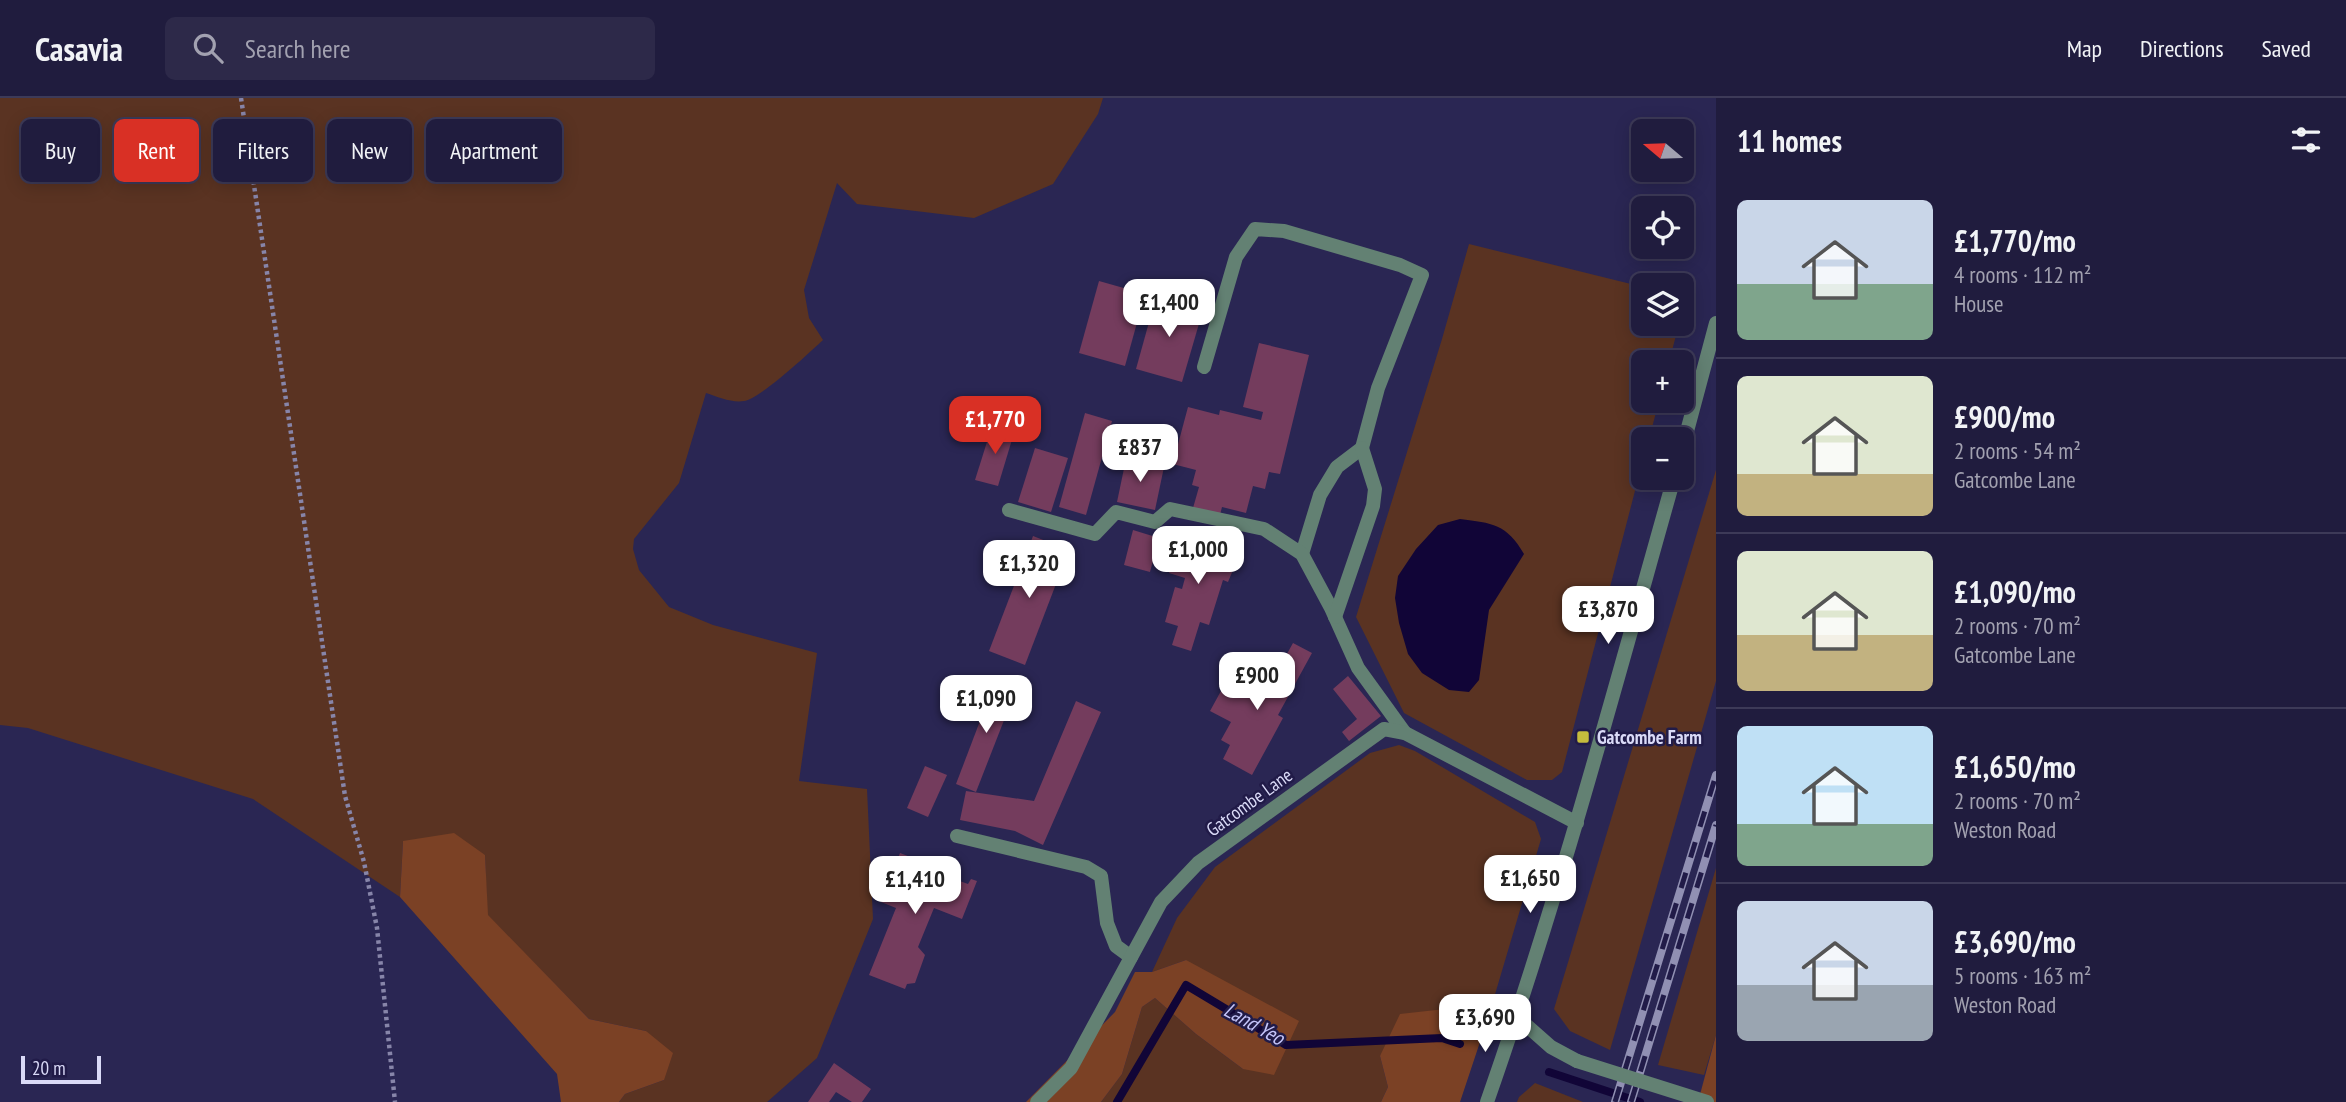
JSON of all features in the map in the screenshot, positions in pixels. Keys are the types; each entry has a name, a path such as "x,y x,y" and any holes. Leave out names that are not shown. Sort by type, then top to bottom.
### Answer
{"street":[{"path":"1204,367 1236,257 1255,229 1283,231 1400,265 1422,275 1378,387 1362,448 1374,489 1373,506 1335,617"},
{"path":"1688,427 1716,323"},
{"path":"1302,554 1320,495 1337,467 1362,448"},
{"path":"1487,1102 1517,1017 1577,823 1671,490"},
{"path":"1009,510 1095,534 1116,512 1155,523 1170,509 1264,528 1302,554 1359,668 1405,733 1577,823"},
{"name":"Gatcombe Lane","path":"1037,1102 1071,1068 1161,902 1198,863 1369,738 1384,730 1405,733"},
{"path":"957,836 1086,867 1101,876 1107,923 1116,946 1131,957"},
{"path":"1517,1017 1551,1047 1577,1061 1707,1102"}],"path":[{"path":"241,98 345,796 364,862 377,928 395,1102"}],"shaded area":[{"path":"0,98 1103,98 1098,114 1053,184 974,218 857,204 837,183 804,290 809,318 823,340 784,375 751,398 735,401 706,393 679,483 634,539 633,549 639,570 669,607 713,625 817,653 799,781 867,789 873,919 817,1058 767,1102 619,1102 625,1094 664,1080 646,1031 589,1019 487,915 485,855 403,841 400,897 253,799 28,728 0,725"},
{"path":"1469,244 1631,284 1631,336 1676,336 1672,350 1631,350 1631,413 1656,413 1652,427 1631,427 1631,490 1635,490 1562,772 1552,780 1527,780 1404,713 1356,617"},
{"path":"1716,470 1716,681 1610,1050 1570,1031 1554,1009"},
{"path":"1460,519 1498,527 1511,536 1524,554 1489,610 1479,680 1469,692 1449,690 1422,673 1408,654 1395,598 1398,576 1416,549 1438,525"},
{"path":"1399,745 1415,751 1535,822 1541,839 1488,1018 1454,1008 1380,1056 1388,1087 1381,1102 1101,1102 1122,1074 1142,1007 1155,998 1196,1034 1243,1069 1186,960 1152,972 1177,918 1215,867 1370,753"},
{"path":"454,833 485,855 488,915 589,1019 646,1031 673,1053 664,1080 625,1094 619,1102 561,1102 557,1074 400,897 403,841"},
{"path":"1716,868 1716,1035 1704,1075 1658,1065"},
{"path":"1186,960 1299,1021 1274,1075 1243,1069 1196,1034 1155,998 1142,1007 1122,1074 1101,1102 1026,1102 1115,1012 1135,972 1152,972"},
{"path":"1454,1008 1488,1018 1460,1102 1381,1102 1388,1087 1380,1056 1400,1014"},
{"path":"1716,1035 1716,1102 1698,1102"},
{"path":"1535,1083 1583,1102 1517,1102"}],"building":[{"path":"1099,281 1145,294 1125,366 1079,353"},
{"path":"1156,297 1203,310 1182,382 1136,369"},
{"path":"1259,343 1309,355 1280,474 1269,472 1265,489 1253,486 1246,513 1222,507 1220,515 1193,508 1199,487 1192,485 1196,470 1126,452 1129,437 1177,448 1188,407 1219,415 1220,410 1261,420 1263,412 1243,407"},
{"path":"1085,413 1112,421 1086,515 1059,507"},
{"path":"992,426 1014,433 998,486 975,480"},
{"path":"1035,448 1068,458 1051,512 1018,502"},
{"path":"1126,459 1164,467 1155,510 1117,502"},
{"path":"1133,530 1159,538 1150,572 1124,565"},
{"path":"1209,532 1236,541 1228,569 1233,570 1228,582 1223,580 1209,625 1200,622 1191,651 1172,645 1178,626 1165,622 1175,587 1182,589 1185,578 1169,573 1178,543 1203,551"},
{"path":"1033,536 1069,550 1025,665 989,651"},
{"path":"1293,643 1312,653 1278,715 1283,718 1252,775 1223,759 1230,745 1221,740 1231,722 1210,711 1227,680 1262,699"},
{"path":"1348,676 1381,716 1349,741 1342,732 1357,719 1333,689"},
{"path":"996,679 1017,687 976,792 956,784"},
{"path":"1076,701 1101,712 1043,845 1015,831 960,820 966,791 1034,801"},
{"path":"925,766 947,775 928,817 907,808"},
{"path":"900,853 944,870 943,875 968,884 971,879 977,881 962,919 934,908 918,947 925,955 915,983 907,984 905,989 869,975 896,908 881,902"},
{"path":"834,1063 871,1089 862,1102 852,1102 836,1092 829,1102 808,1102"}],"waterway":[{"name":"Land Yeo","path":"1117,1102 1186,985 1286,1045 1442,1038 1460,1044"},
{"name":"Land Yeo","path":"1549,1072 1640,1102"}],"railway":[{"path":"1615,1102 1716,775"},
{"path":"1631,1102 1716,825"}],"place":[{"name":"Gatcombe Farm","path":"1583,737"}]}
